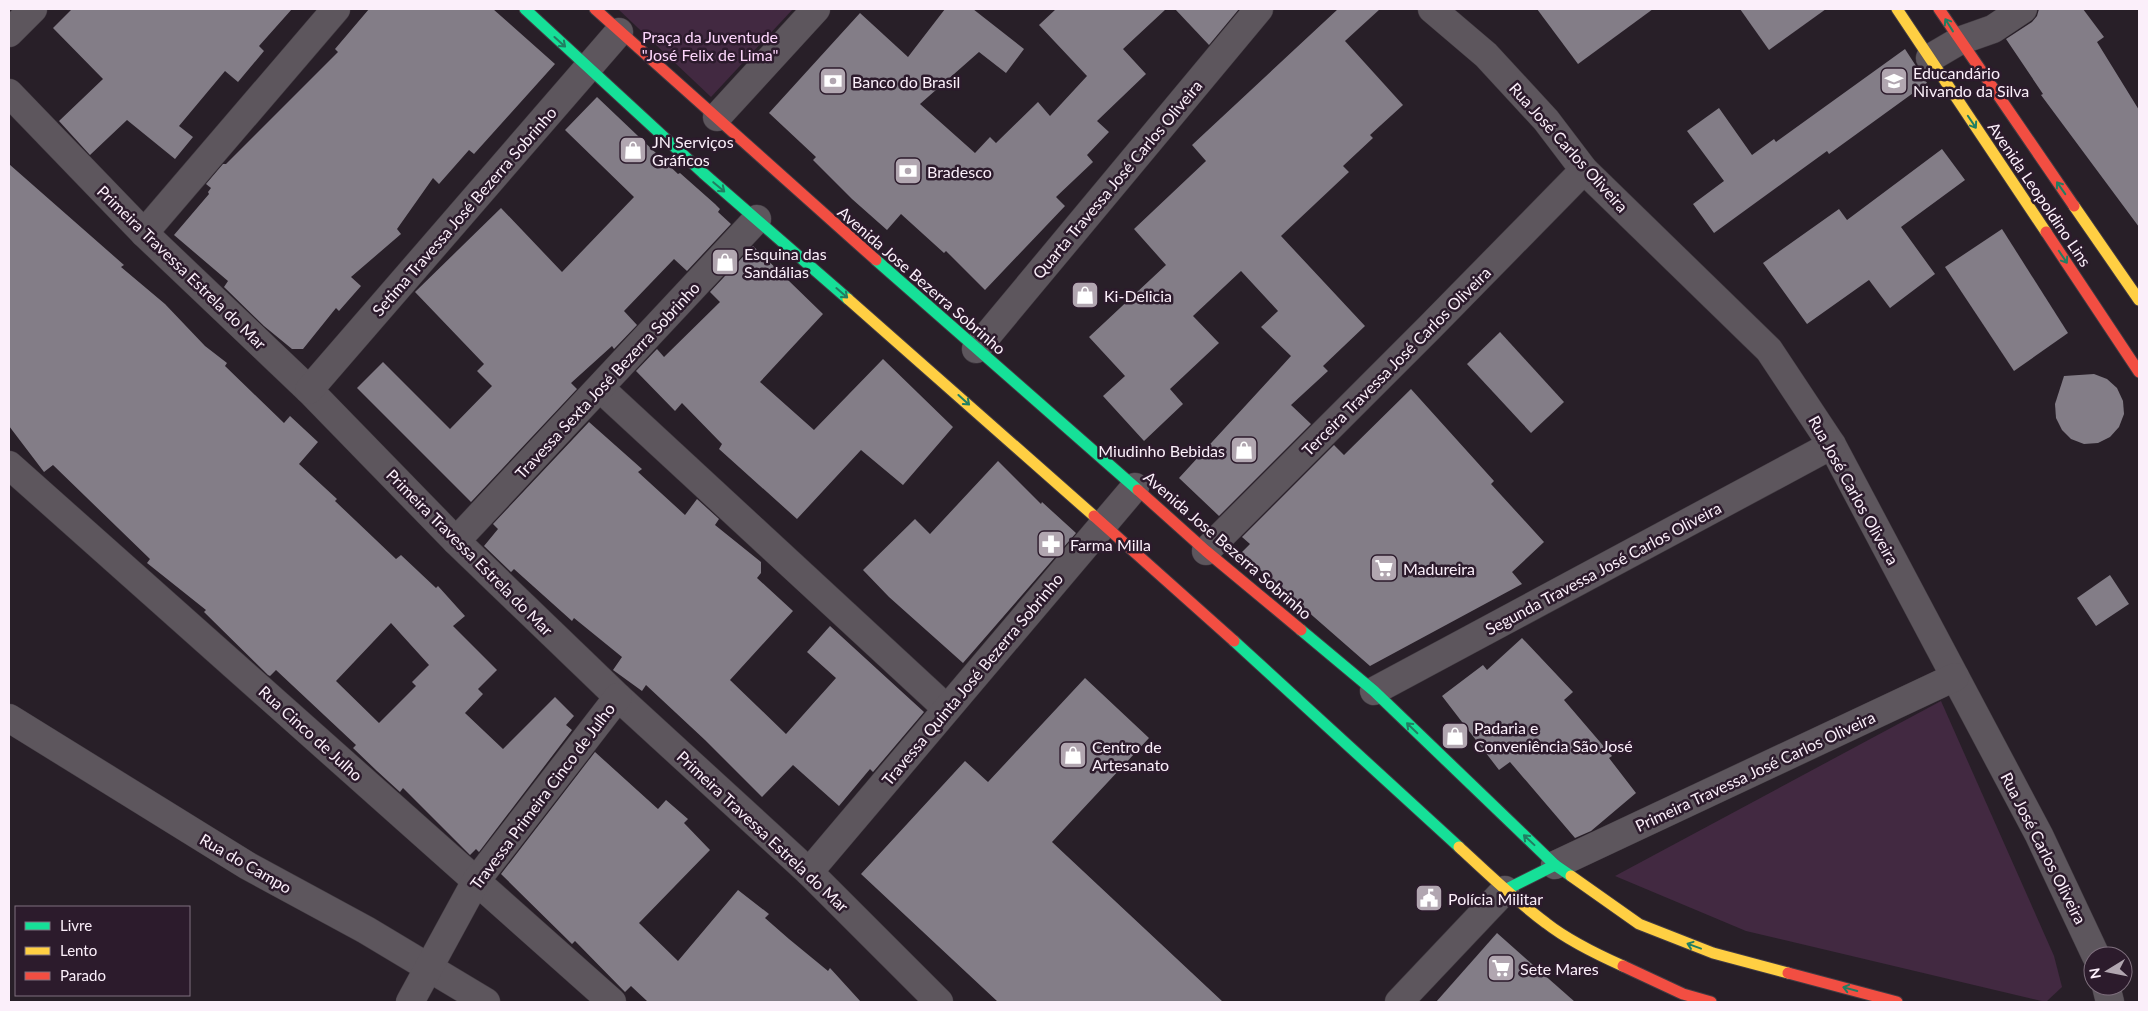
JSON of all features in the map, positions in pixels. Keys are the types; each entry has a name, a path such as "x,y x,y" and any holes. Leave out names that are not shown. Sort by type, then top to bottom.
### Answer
{"main road":[{"path":"525,9 703,174 757,219 1178,590 1505,890 1548,924 1590,951 1683,994 1711,1002"},
{"name":"Avenida Jose Bezerra Sobrinho","path":"595,9 976,349 1135,486 1206,551 1374,692 1555,865 1639,924 1671,938 1713,953 1897,1002"},
{"name":"Avenida Leopoldino Lins","path":"1897,9 2139,372"},
{"name":"Avenida Leopoldino Lins","path":"1939,9 1959,41 2139,300"},
{"path":"1505,890 1555,865"}],"street":[{"path":"9,33 33,9"},
{"path":"144,233 336,9"},
{"path":"717,117 816,9"},
{"name":"Quarta Travessa José Carlos Oliveira","path":"976,349 1259,9"},
{"name":"Rua José Carlos Oliveira","path":"1432,9 1486,55 1546,120 1584,170 1769,350 1832,445 2039,835 2091,946"},
{"path":"1930,58 1959,41 1993,29 2023,9"},
{"name":"Setima Travessa José Bezerra Sobrinho","path":"309,390 620,32"},
{"name":"Primeira Travessa Estrela do Mar","path":"9,94 144,233 309,390 456,541 618,697 809,872 939,1002"},
{"name":"Terceira Travessa José Carlos Oliveira","path":"1206,551 1584,170"},
{"name":"Travessa Sexta José Bezerra Sobrinho","path":"456,541 757,219"},
{"path":"600,388 946,708"},
{"name":"Segunda Travessa José Carlos Oliveira","path":"1374,692 1832,445"},
{"name":"Rua Cinco de Julho","path":"9,465 612,1002"},
{"name":"Travessa Quinta José Bezerra Sobrinho","path":"809,872 1135,486"},
{"name":"Primeira Travessa José Carlos Oliveira","path":"1555,865 1955,677"},
{"name":"Travessa Primeira Cinco de Julho","path":"410,1002 476,881 618,697"},
{"name":"Rua do Campo","path":"9,718 248,866 366,930 486,1002"},
{"path":"1399,1002 1505,890"}],"green space":[{"name":"Praça da Juventude \"José Felix de Lima\"","path":"618,9 793,9 711,97"},
{"path":"1941,701 2054,956 2062,987 2046,1002 1746,931 1615,876"}],"building":[{"path":"72,9 292,9 259,46 264,51 238,82 225,71 179,126 193,137 175,159 127,120 90,155 59,121 103,79 53,28"},
{"path":"369,9 493,9 555,64 474,154 469,150 439,184 433,178 397,229 401,234 351,277 361,286 339,311 336,308 303,349 292,349 264,326 224,287 228,281 174,235 209,194 208,192 211,188 206,184 223,164 226,164 338,52 335,49"},
{"path":"945,9 973,9 1024,49 1006,73 979,52 920,104 975,153 990,137 996,143 1038,102 1050,116 1087,76 1039,25 1056,9 1166,9 1123,49 1146,74 1097,121 1109,132 1087,155 1093,162 1056,197 1065,206 985,290 946,251 944,253 901,214 887,230 852,199 813,160 816,157 769,113 860,13 908,57"},
{"path":"1175,9 1239,9 1209,45"},
{"path":"1338,9 1380,9 1345,41 1403,105 1370,135 1373,138 1343,166 1349,172 1281,236 1365,326 1323,366 1328,371 1291,405 1311,424 1219,516 1179,478 1291,356 1261,327 1278,311 1241,271 1193,316 1219,343 1170,389 1183,404 1144,441 1103,396 1125,376 1089,337 1166,265 1134,229 1206,161 1192,145"},
{"path":"1537,9 1653,9 1578,64"},
{"path":"1740,9 1826,9 1769,50"},
{"path":"2039,9 2083,9 2104,37 2097,42 2139,110 2139,227 2041,95 2043,94 2006,39 2032,22 2037,16"},
{"path":"1905,49 1927,83 1829,154 1827,151 1714,233 1693,204 1724,181 1687,131 1719,108 1752,155 1774,139 1776,142"},
{"path":"597,97 678,174 680,173 715,204 720,209 718,212 731,224 687,271 674,259 624,311 637,325 614,349 612,346 571,383 577,389 471,502 357,388 383,362 450,429 492,386 477,371 484,364 415,292 501,208 562,272 634,197 565,130"},
{"path":"1942,149 1965,180 1901,227 1935,274 1890,308 1869,280 1807,324 1763,263 1839,209 1847,220"},
{"path":"9,164 124,265 121,267 165,304 205,346 227,363 225,366 284,423 290,416 318,442 299,464 337,499 335,501 396,559 401,555 436,588 438,586 465,616 453,626 497,670 478,689 483,694 465,713 503,749 555,697 574,716 566,725 572,730 479,852 476,849 470,855 403,788 400,792 377,771 353,748 356,745 276,670 270,676 268,675 204,612 206,610 147,563 150,559 53,465 44,472 9,426","holes":["391,623 429,665 412,682 416,686 379,723 336,681"]},
{"path":"2002,229 2068,333 2014,371 1945,267"},
{"path":"753,246 823,314 760,382 814,430 883,359 953,427 903,485 861,450 797,519 719,449 722,444 682,403 675,411 636,371 657,349 664,357 720,302 710,292"},
{"path":"1500,332 1564,402 1531,433 1467,364"},
{"path":"2094,374 2107,379 2117,388 2123,401 2124,414 2119,427 2110,437 2098,443 2084,444 2071,439 2062,430 2056,418 2055,404 2064,376"},
{"path":"1411,389 1494,481 1491,484 1544,542 1512,572 1522,584 1370,666 1241,553 1250,544 1242,537 1334,445 1344,455"},
{"path":"589,422 642,469 638,472 685,515 697,499 719,519 715,525 761,562 761,573 757,578 793,611 730,680 786,734 836,678 807,652 830,626 924,712 873,772 870,769 839,806 793,765 762,797 646,685 642,691 613,670 622,657 574,618 572,621 514,569 511,572 484,546 498,529 493,524"},
{"path":"998,461 1041,504 1042,502 1076,533 963,663 889,597 863,570 915,519 930,534"},
{"path":"2110,575 2129,604 2096,626 2077,598"},
{"path":"1522,638 1573,692 1564,700 1612,756 1609,758 1636,793 1591,831 1575,838 1510,762 1499,770 1442,696 1483,665 1487,670"},
{"path":"1085,678 1149,738 1052,842 1223,1002 998,1002 861,874 965,761 988,782"},
{"path":"595,752 658,809 666,800 688,819 684,823 710,850 639,923 678,961 738,890 769,914 765,918 789,939 828,971 830,968 861,1002 648,1002 631,986 625,992 575,941 572,944 501,874"},
{"name":"Sete Mares","path":"1497,933 1575,1002 1436,1002"}],"traffic: fast":[{"path":"525,9 703,173 848,299"},
{"path":"876,260 1138,490"},
{"path":"1301,630 1374,691 1555,865 1571,876"},
{"path":"1234,641 1459,847"},
{"path":"1505,890 1555,865"}],"traffic: slow":[{"path":"1897,9 2046,232"},
{"path":"2074,206 2139,300"},
{"path":"848,299 1094,516"},
{"path":"1459,847 1512,896 1555,930 1583,947 1623,966"},
{"path":"1571,876 1639,924 1713,953 1788,973"}],"traffic: jam":[{"path":"595,9 876,260"},
{"path":"1939,9 2074,206"},
{"path":"2046,232 2139,372"},
{"path":"1138,490 1206,551 1301,630"},
{"path":"1094,516 1234,641"},
{"path":"1623,966 1683,994 1711,1002"},
{"path":"1788,973 1897,1002"}],"place":[{"name":"Banco do Brasil","path":"833,81"},
{"name":"Educandário Nivando da Silva","path":"1894,81"},
{"name":"JN Serviços Gráficos","path":"633,150"},
{"name":"Bradesco","path":"908,171"},
{"name":"Esquina das Sandálias","path":"725,262"},
{"name":"Ki-Delicia","path":"1085,295"},
{"name":"Miudinho Bebidas","path":"1244,450"},
{"name":"Farma Milla","path":"1051,544"},
{"name":"Madureira","path":"1384,568"},
{"name":"Padaria e Conveniência São José","path":"1455,736"},
{"name":"Centro de Artesanato","path":"1073,755"},
{"name":"Polícia Militar","path":"1429,898"},
{"name":"Sete Mares","path":"1501,968"}]}
